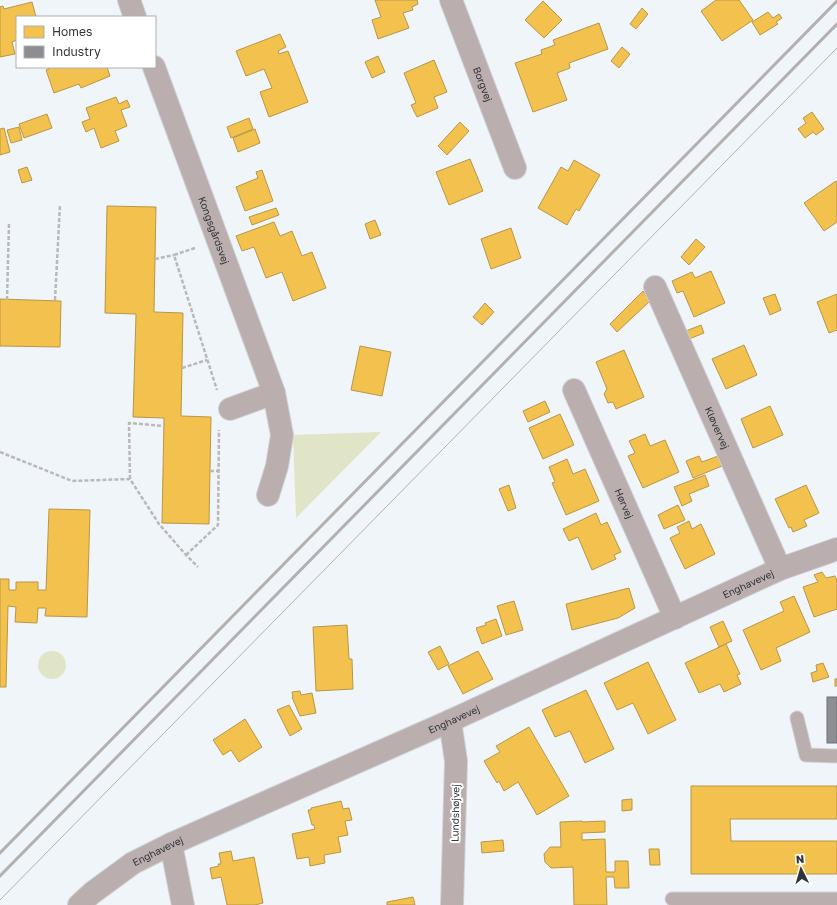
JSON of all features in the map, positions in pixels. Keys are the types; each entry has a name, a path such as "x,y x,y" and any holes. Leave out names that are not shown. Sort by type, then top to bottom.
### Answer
{"street":[{"path":"129,0 135,16"},
{"name":"Borgvej","path":"451,0 516,168"},
{"name":"Kongsgårdsvej","path":"154,68 274,393 282,436 277,466 268,495"},
{"name":"Kløvervej","path":"655,287 780,569"},
{"name":"Hørvej","path":"574,390 675,618"},
{"path":"225,416 274,393"},
{"name":"Enghavevej","path":"79,905 92,893 133,863 171,844 450,721 780,569 836,551"},
{"name":"Lundshøjvej","path":"450,721 456,761 452,905"},
{"path":"171,844 183,905"}],"lane":[{"path":"797,718 806,755 837,756"},
{"path":"672,899 837,899"}],"path":[{"path":"54,300 60,205"},
{"path":"7,300 9,223"},
{"path":"154,260 218,240"},
{"path":"174,255 225,416 219,471 218,525 186,555"},
{"path":"182,368 207,360"},
{"path":"164,426 129,423 130,479 160,524 198,567"},
{"path":"0,452 72,481 130,479"},
{"path":"210,471 219,471"}],"green space":[{"path":"381,432 296,518 293,435"},
{"path":"52,651 62,655 66,665 62,675 52,679 42,675 38,665 42,655"}],"building: Homes":[{"path":"375,0 417,0 418,4 412,7 413,10 403,13 409,28 378,39 372,20 381,17"},
{"path":"716,0 739,0 753,20 722,41 701,11"},
{"path":"543,1 562,20 544,38 525,20"},
{"path":"32,2 36,16 16,16 16,40 12,42 15,54 0,57 0,7 3,6 4,9"},
{"path":"642,8 648,14 636,29 630,24"},
{"path":"768,12 773,18 779,14 782,18 776,22 778,24 760,35 752,22"},
{"path":"599,23 608,49 569,63 570,68 557,73 567,100 533,112 515,63 542,54 541,50 555,45 553,40"},
{"path":"280,34 286,47 278,51 279,54 288,51 308,102 269,117 260,92 272,88 264,69 246,76 236,51"},
{"path":"622,47 630,54 619,68 611,61"},
{"path":"378,56 385,72 372,78 365,62"},
{"path":"434,60 447,92 434,97 438,108 417,117 411,105 416,103 404,73"},
{"path":"107,68 110,76 81,88 79,84 54,93 46,70"},
{"path":"116,97 119,104 127,100 130,107 121,110 127,126 115,131 119,141 101,148 94,128 86,132 82,122 90,119 86,108"},
{"path":"812,112 824,129 816,135 813,132 805,138 798,129 806,123 803,118"},
{"path":"47,114 52,128 24,138 19,124"},
{"path":"249,118 253,129 231,138 227,127"},
{"path":"460,122 469,131 447,155 438,146"},
{"path":"19,127 22,140 11,143 7,130"},
{"path":"4,128 10,152 0,155 0,129"},
{"path":"255,129 260,143 238,152 233,138"},
{"path":"470,159 483,191 449,205 436,172"},
{"path":"574,160 600,175 579,211 576,209 567,225 538,208 561,167 568,171"},
{"path":"27,167 32,180 22,183 18,170"},
{"path":"262,170 273,201 245,211 236,187 258,178 256,172"},
{"path":"836,181 837,222 824,231 804,203"},
{"path":"107,206 156,207 154,312 183,313 181,416 211,417 209,524 162,523 164,418 133,417 136,314 105,313"},
{"path":"276,208 279,215 252,225 249,217"},
{"path":"375,220 381,235 370,239 365,224"},
{"path":"274,222 280,236 292,231 302,256 312,252 326,288 293,301 282,272 266,278 254,247 242,251 236,236"},
{"path":"511,228 521,258 491,269 481,239"},
{"path":"696,239 705,247 689,265 681,257"},
{"path":"711,271 725,303 694,317 683,291 677,293 672,281 692,272 695,278"},
{"path":"643,291 650,301 617,332 610,324"},
{"path":"775,294 781,310 770,315 763,298"},
{"path":"837,294 837,330 829,333 817,302"},
{"path":"0,299 61,301 60,347 0,346"},
{"path":"485,303 494,312 482,325 473,317"},
{"path":"701,325 704,333 689,339 686,331"},
{"path":"744,345 757,375 726,389 712,359"},
{"path":"360,346 391,352 382,396 351,390"},
{"path":"624,350 644,397 616,409 613,402 608,403 604,394 607,389 596,362"},
{"path":"545,401 550,412 528,422 523,411"},
{"path":"770,406 783,435 753,448 741,419"},
{"path":"560,414 574,445 543,459 529,428"},
{"path":"645,434 650,446 665,440 679,472 643,488 628,456 635,453 629,441"},
{"path":"699,456 702,462 718,456 722,466 693,478 686,461"},
{"path":"567,459 573,474 585,469 599,501 566,515 552,483 555,482 549,467"},
{"path":"705,475 709,486 689,494 692,501 682,506 674,487"},
{"path":"509,485 516,508 508,511 499,489"},
{"path":"806,485 819,513 804,520 807,526 793,532 791,527 789,528 775,499"},
{"path":"678,505 685,520 664,529 658,515"},
{"path":"49,509 90,510 87,617 45,616 46,608 38,608 37,623 15,622 16,607 8,606 6,687 0,687 0,579 9,579 9,590 16,590 16,582 38,582 38,590 46,590"},
{"path":"596,513 601,525 607,522 621,552 614,555 616,559 592,570 578,537 569,541 563,529"},
{"path":"689,521 692,529 701,524 715,554 685,569 670,538 680,533 677,527"},
{"path":"822,572 826,578 835,576 837,581 837,609 814,617 803,587 818,582 814,575"},
{"path":"629,588 635,608 618,618 572,630 566,604"},
{"path":"794,596 810,632 776,648 781,661 761,670 743,630 784,611 780,602"},
{"path":"514,601 523,630 506,635 497,606"},
{"path":"496,619 502,636 482,644 476,628 486,625 485,623"},
{"path":"723,621 732,641 719,647 710,627"},
{"path":"347,625 349,659 352,659 353,689 316,691 313,627"},
{"path":"726,644 740,674 737,675 741,684 724,692 720,684 699,693 685,663"},
{"path":"440,646 449,664 438,670 428,652"},
{"path":"478,651 493,679 463,694 448,666"},
{"path":"648,662 676,720 648,734 633,703 617,710 604,683"},
{"path":"823,663 829,677 813,682 811,673 817,671 816,665"},
{"path":"835,679 837,679 837,686 835,686"},
{"path":"586,690 614,749 585,763 570,731 555,737 542,710"},
{"path":"300,691 301,695 312,693 316,713 300,716 292,697 292,692"},
{"path":"289,705 302,729 290,736 277,710"},
{"path":"245,719 262,747 239,762 231,750 223,755 213,740"},
{"path":"529,727 569,796 537,815 518,782 504,791 499,781 497,783 484,761 500,752 496,746"},
{"path":"691,786 837,786 837,819 730,819 731,841 837,841 837,874 691,874"},
{"path":"632,799 632,810 622,811 622,800"},
{"path":"341,801 343,809 349,808 352,820 345,821 348,835 338,837 341,852 324,855 325,863 310,866 309,857 297,859 292,834 315,829 314,825 312,825 308,810"},
{"path":"605,821 605,832 582,833 582,840 605,839 606,872 615,872 615,861 628,861 629,888 615,888 614,877 606,877 607,905 574,905 573,867 551,868 545,862 544,854 550,847 561,847 560,822"},
{"path":"503,840 504,851 482,853 481,842"},
{"path":"649,849 659,849 660,865 650,865"},
{"path":"231,851 233,861 254,857 263,903 255,905 227,905 221,877 212,879 210,868 221,864 219,853"},
{"path":"413,897 415,905 387,905 387,902"}],"building: Industry":[{"path":"827,697 837,697 837,743 827,743"}],"tram line":[{"path":"0,900 837,48"}],"railway":[{"path":"0,853 837,1"},
{"path":"0,876 837,24"}]}
